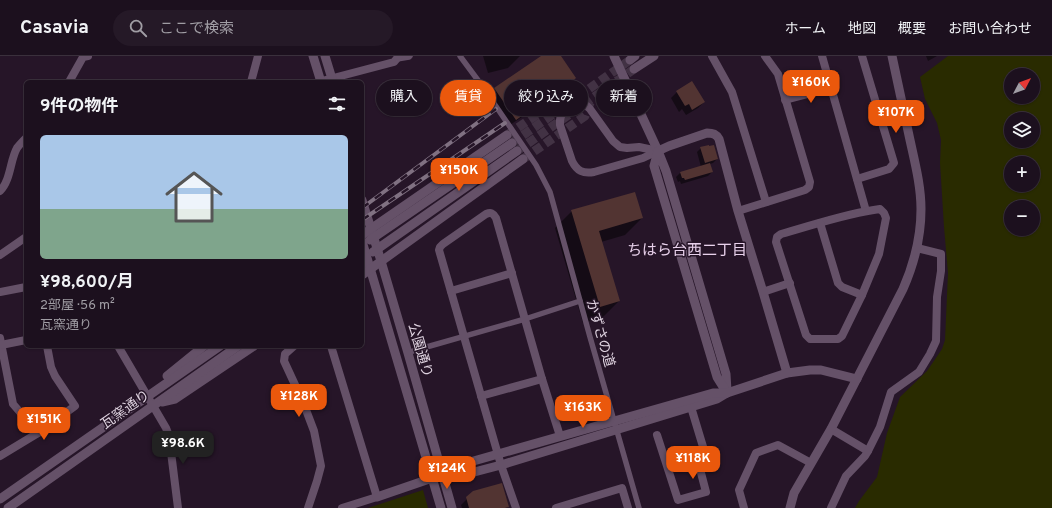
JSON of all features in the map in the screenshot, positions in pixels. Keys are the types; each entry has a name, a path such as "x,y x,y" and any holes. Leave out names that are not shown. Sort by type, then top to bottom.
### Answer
{"street":[{"path":"70,80 84,57 88,56"},
{"path":"252,80 258,56"},
{"path":"313,56 319,80"},
{"path":"325,56 332,80 394,62 398,58 410,56"},
{"name":"かずさの道","path":"460,56 536,165 550,192 639,508"},
{"path":"614,56 666,171 725,371 727,392"},
{"path":"634,69 654,56"},
{"path":"712,56 732,92 766,202"},
{"path":"738,211 805,190 810,187 810,182 778,74 765,56"},
{"path":"822,56 866,211"},
{"path":"857,179 889,169 894,163 862,56"},
{"path":"790,508 794,493 831,429 903,289 911,271 917,248 921,210 920,190 892,56"},
{"path":"785,100 831,88"},
{"path":"658,151 639,147 627,148 616,144 585,104 579,102 573,103 563,111 561,115 560,125 572,162 575,167 582,172 588,173 643,158 669,146 707,133 716,135 719,139 738,211 787,374"},
{"path":"364,234 509,139 364,245"},
{"path":"0,190 2,189 17,148 24,140"},
{"path":"364,259 517,151"},
{"path":"364,274 523,159"},
{"name":"公園通り","path":"364,206 452,508"},
{"path":"880,209 886,218 879,254 862,295 842,336 838,339 810,339 806,335 776,242 777,237 781,234 820,223 866,211 880,209"},
{"path":"516,508 501,465 439,250 440,247 486,214 494,214 496,218 542,379 560,436"},
{"path":"820,223 838,283 842,287 862,295"},
{"path":"0,255 24,238"},
{"name":"公園通り","path":"364,248 441,508"},
{"path":"831,508 846,476 868,451 880,427 891,392 919,372 936,341 937,297 941,271 941,254 917,248"},
{"path":"451,291 512,273"},
{"path":"763,292 790,283"},
{"path":"0,292 24,287"},
{"path":"408,353 525,319 580,301"},
{"path":"24,340 1,341 13,404 38,433"},
{"path":"0,456 38,433 75,406 55,376 51,366 47,348"},
{"path":"119,348 166,428 169,436 178,508"},
{"path":"152,393 161,381 202,348"},
{"name":"瓦窯通り","path":"0,499 217,348"},
{"name":"瓦窯通り","path":"8,508 235,348"},
{"path":"157,404 175,399 251,348"},
{"path":"292,348 285,354 284,361 303,402 314,431 321,466 308,508"},
{"path":"332,348 377,497"},
{"path":"342,508 442,475 456,466 713,393 727,392 787,374 821,370 857,379"},
{"path":"481,396 542,379"},
{"path":"442,475 459,476 501,465 717,399 727,392"},
{"path":"657,436 678,500 706,492 700,469 704,450 691,407"},
{"path":"831,429 868,451"},
{"path":"744,508 739,490 756,453 778,445 811,463"},
{"path":"556,508 569,506 622,488 628,508"}],"green space":[{"path":"948,56 1052,56 1052,508 855,508 877,477 887,433 900,397 927,371 942,349 945,340 948,273 940,163 941,140 937,123 925,99 920,77"},
{"path":"423,490 428,508 368,508"}],"building":[{"path":"541,56 561,56 576,78 574,80 506,80"},
{"path":"504,81 504,103 496,91 496,87"},
{"path":"692,81 705,102 692,110 689,104 685,106 676,91"},
{"path":"513,116 522,116 516,120"},
{"path":"714,145 718,159 705,163 700,147"},
{"path":"710,163 713,172 685,180 682,178 680,172"},
{"path":"635,192 643,218 599,231 620,301 600,307 571,210"},
{"path":"502,483 509,507 469,508 466,497 473,491"}],"tunnel":[{"path":"512,143 630,60"},
{"path":"517,151 634,69"},
{"path":"523,159 585,116 591,100"},
{"path":"507,135 535,116"}],"railway":[{"path":"364,207 487,116"},
{"path":"364,219 505,123"}],"district":[{"name":"ちはら台西二丁目","path":"687,250"}]}
